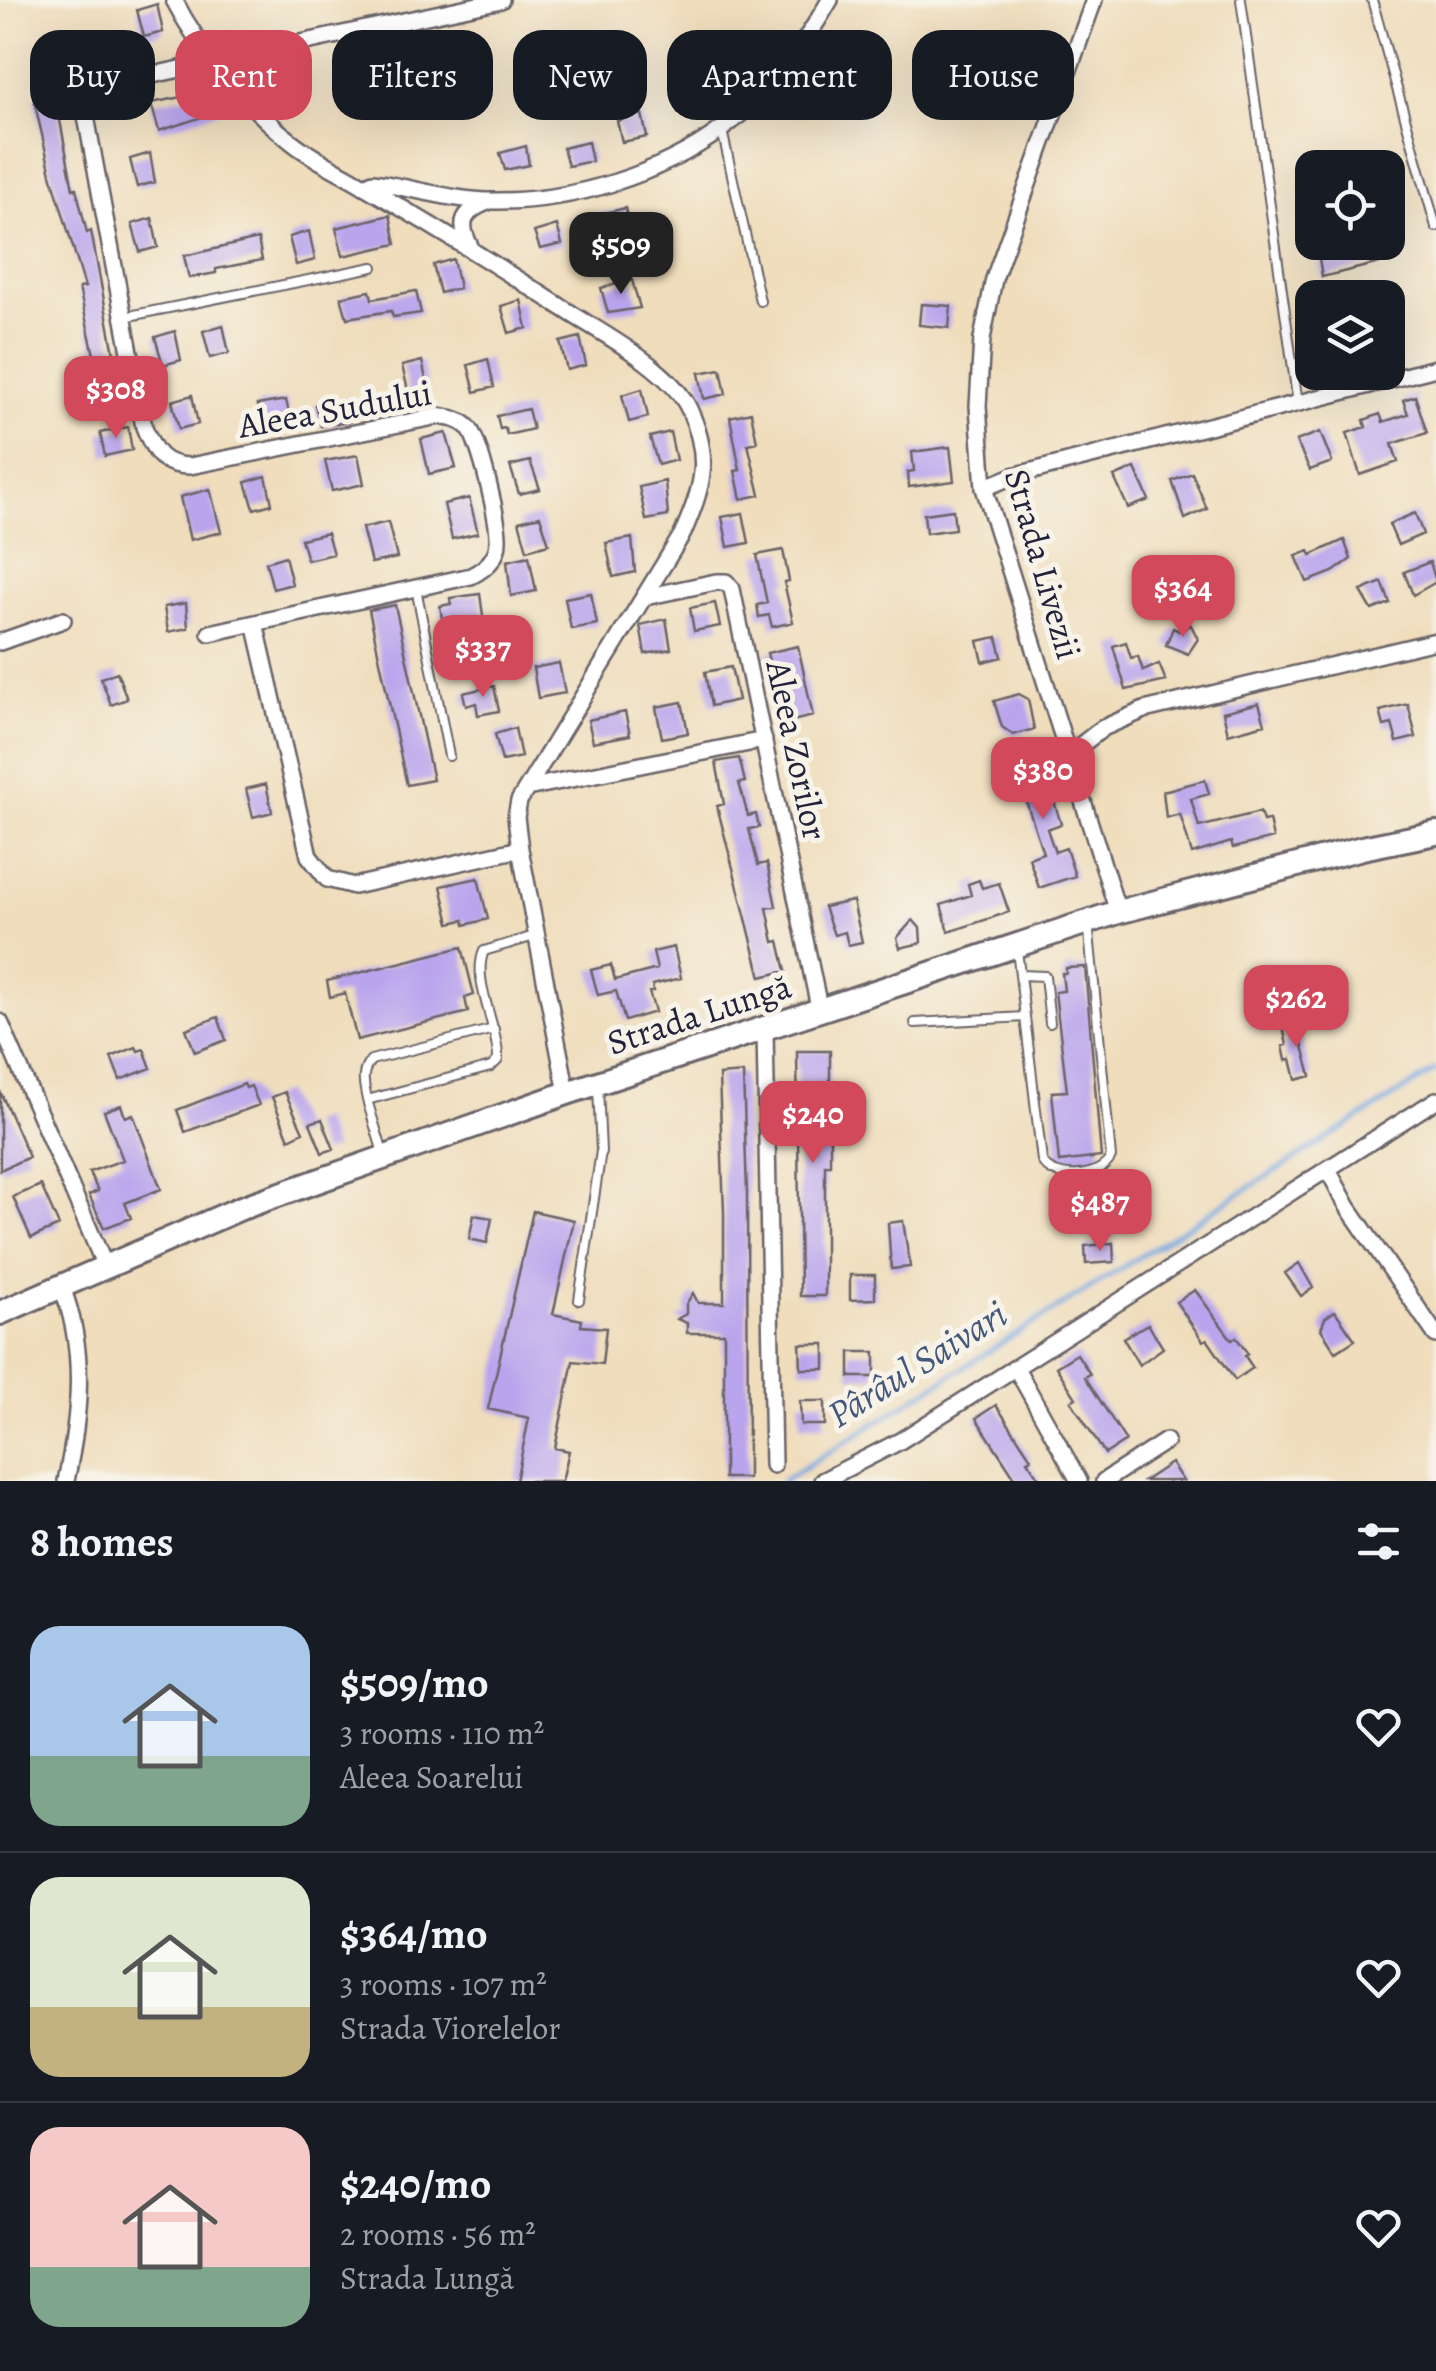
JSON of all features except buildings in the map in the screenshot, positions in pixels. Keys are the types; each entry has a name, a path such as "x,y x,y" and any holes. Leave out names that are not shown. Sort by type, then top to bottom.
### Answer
{"main road":[{"name":"Strada Lungă","path":"0,1313 241,1208 567,1093 1118,912 1362,848 1436,833"}],"street":[{"path":"174,0 189,30"},
{"path":"312,41 502,0"},
{"path":"364,186 378,183 490,201 549,196 613,184 646,171 722,129 764,91 804,44 830,0"},
{"name":"Strada Livezii","path":"1094,0 994,280 982,339 979,389 984,488 1118,912"},
{"name":"Aleea Sudului","path":"175,71 106,85 89,99 85,111 144,428 155,454 176,466 204,464 439,416 462,422 477,439 498,540 490,563 470,576 210,633"},
{"path":"270,120 292,142 471,248 651,365 688,404 702,442 702,489 683,532 518,801 520,848 567,1093"},
{"path":"471,248 463,233 464,218 473,208 490,201"},
{"path":"984,488 1013,476 1436,368"},
{"name":"Aleea Zorilor","path":"645,597 716,582 726,582 732,589 820,1012"},
{"path":"0,642 63,620"},
{"path":"255,623 304,841 327,879 354,886 369,885 520,848"},
{"path":"1068,755 1103,728 1144,710 1436,641"},
{"path":"527,788 764,740"},
{"path":"0,1022 106,1266"},
{"path":"764,1030 772,1465"},
{"path":"822,1481 900,1441 1436,1100"},
{"path":"1328,1170 1348,1207 1436,1335"},
{"path":"62,1284 76,1331 80,1388 66,1481"},
{"path":"1016,1368 1078,1481"},
{"path":"1104,1481 1166,1441"}],"lane":[{"path":"1241,0 1298,404"},
{"path":"1372,0 1436,227"},
{"path":"722,129 760,301"},
{"path":"124,317 372,267"},
{"path":"416,588 449,756"},
{"path":"1016,946 1042,1161 1056,1175 1097,1171 1107,1166 1111,1157 1088,922"},
{"path":"367,1100 491,1068 498,1060 480,972 484,951 538,935"},
{"path":"1020,974 1045,976 1050,1024"},
{"path":"916,1023 1025,1017"},
{"path":"385,1158 362,1078 365,1067 372,1060 494,1029"},
{"path":"579,1300 602,1151 598,1083"}],"waterway":[{"name":"Pârâul Saivari","path":"783,1481 1436,1070"}]}
